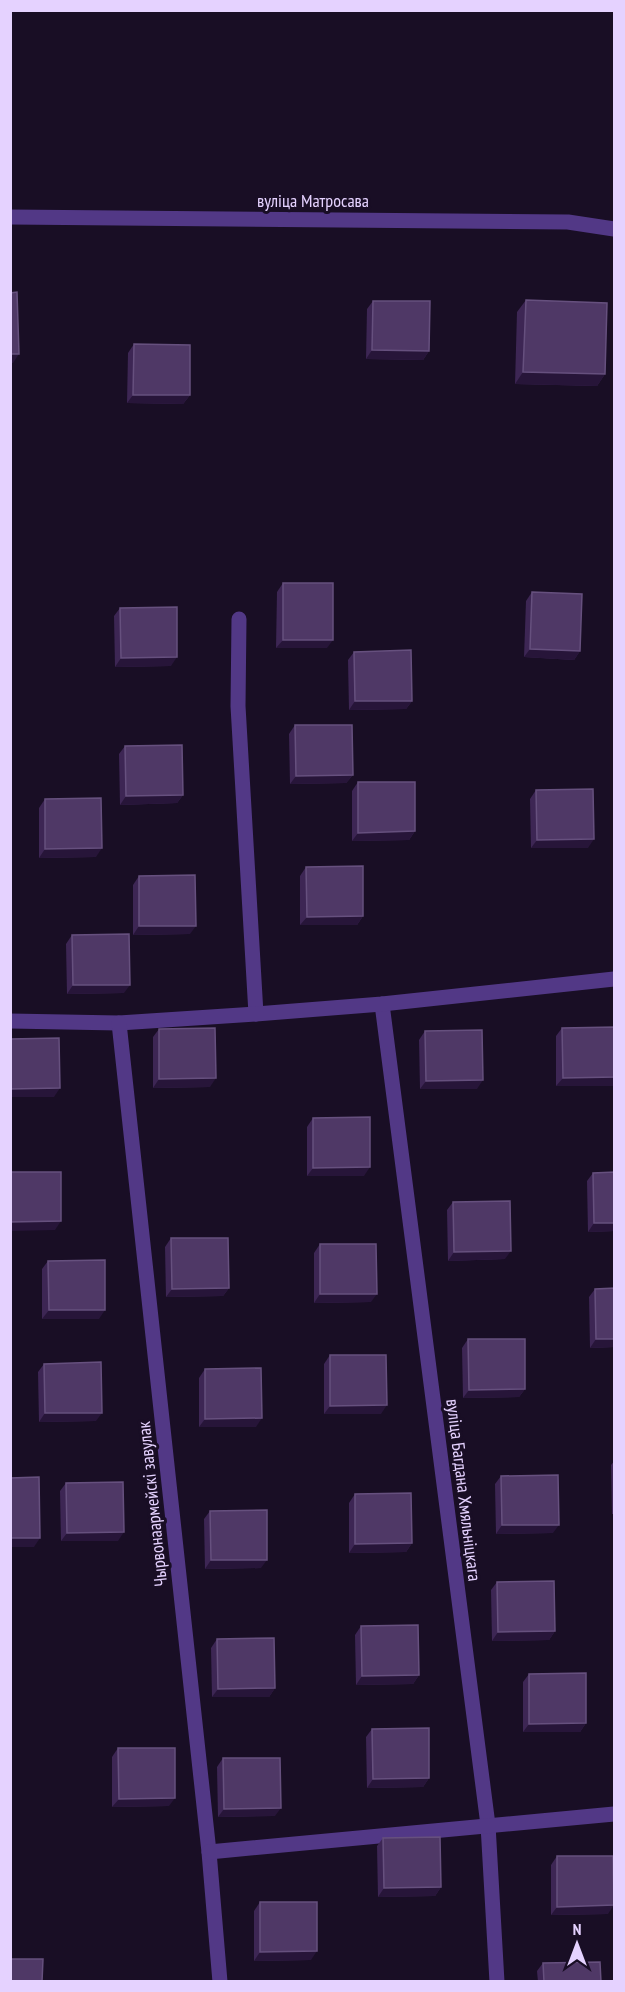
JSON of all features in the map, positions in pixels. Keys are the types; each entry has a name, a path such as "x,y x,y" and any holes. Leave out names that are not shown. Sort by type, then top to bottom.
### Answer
{"street":[{"name":"вуліца Матросава","path":"10,217 568,222 615,229"},
{"path":"239,619 238,706 256,1014"},
{"path":"10,1021 119,1023 256,1014 382,1004 615,979"},
{"name":"вуліца Багдана Хмяльніцкага","path":"382,1004 488,1826 497,1982"},
{"name":"Чырвонаармейскі завулак","path":"119,1023 209,1852 220,1982"},
{"path":"209,1852 615,1814"}],"building":[{"path":"17,292 19,354 10,354 10,293"},
{"path":"526,300 607,303 605,374 523,372"},
{"path":"373,301 430,301 429,351 372,350"},
{"path":"134,344 190,345 190,395 133,395"},
{"path":"283,583 333,583 333,640 283,640"},
{"path":"532,592 582,594 580,651 530,649"},
{"path":"177,607 177,657 121,658 120,608"},
{"path":"411,650 412,701 355,701 354,652"},
{"path":"295,725 352,725 353,775 296,776"},
{"path":"182,745 183,795 126,796 125,746"},
{"path":"358,782 415,782 415,831 358,833"},
{"path":"593,789 594,839 537,840 536,790"},
{"path":"101,798 102,848 45,849 45,799"},
{"path":"363,866 363,916 307,917 306,867"},
{"path":"195,875 196,926 139,926 139,876"},
{"path":"129,934 130,985 73,985 72,935"},
{"path":"615,1027 615,1077 563,1078 562,1028"},
{"path":"215,1028 216,1078 159,1079 159,1029"},
{"path":"482,1030 483,1080 426,1081 425,1031"},
{"path":"59,1038 60,1088 10,1089 10,1039"},
{"path":"370,1117 370,1167 313,1168 313,1118"},
{"path":"10,1172 61,1172 61,1221 10,1222"},
{"path":"615,1172 615,1223 594,1223 593,1173"},
{"path":"510,1201 511,1251 454,1252 453,1202"},
{"path":"171,1238 228,1238 229,1288 172,1289"},
{"path":"320,1244 376,1244 377,1294 320,1294"},
{"path":"105,1260 105,1310 49,1310 48,1261"},
{"path":"615,1288 615,1339 596,1339 595,1289"},
{"path":"468,1339 525,1339 525,1389 469,1390"},
{"path":"330,1355 386,1355 387,1405 330,1406"},
{"path":"101,1362 102,1413 45,1413 44,1364"},
{"path":"261,1368 262,1418 205,1419 205,1369"},
{"path":"558,1475 559,1525 502,1525 501,1476"},
{"path":"39,1477 40,1538 10,1538 10,1478"},
{"path":"123,1482 124,1532 67,1533 66,1483"},
{"path":"411,1493 412,1543 355,1544 355,1494"},
{"path":"267,1510 267,1560 211,1560 210,1511"},
{"path":"554,1581 555,1631 498,1632 497,1582"},
{"path":"418,1625 419,1675 362,1676 361,1626"},
{"path":"274,1638 275,1688 218,1689 217,1639"},
{"path":"586,1673 586,1723 529,1724 529,1674"},
{"path":"429,1728 429,1778 373,1779 372,1729"},
{"path":"118,1748 175,1748 175,1798 119,1799"},
{"path":"223,1758 280,1758 281,1808 224,1809"},
{"path":"440,1837 441,1887 384,1888 383,1838"},
{"path":"557,1856 613,1856 614,1905 557,1907"},
{"path":"260,1902 317,1902 317,1951 260,1952"},
{"path":"10,1959 43,1959 42,1982 10,1982"},
{"path":"600,1962 601,1982 544,1982 543,1963"}]}
